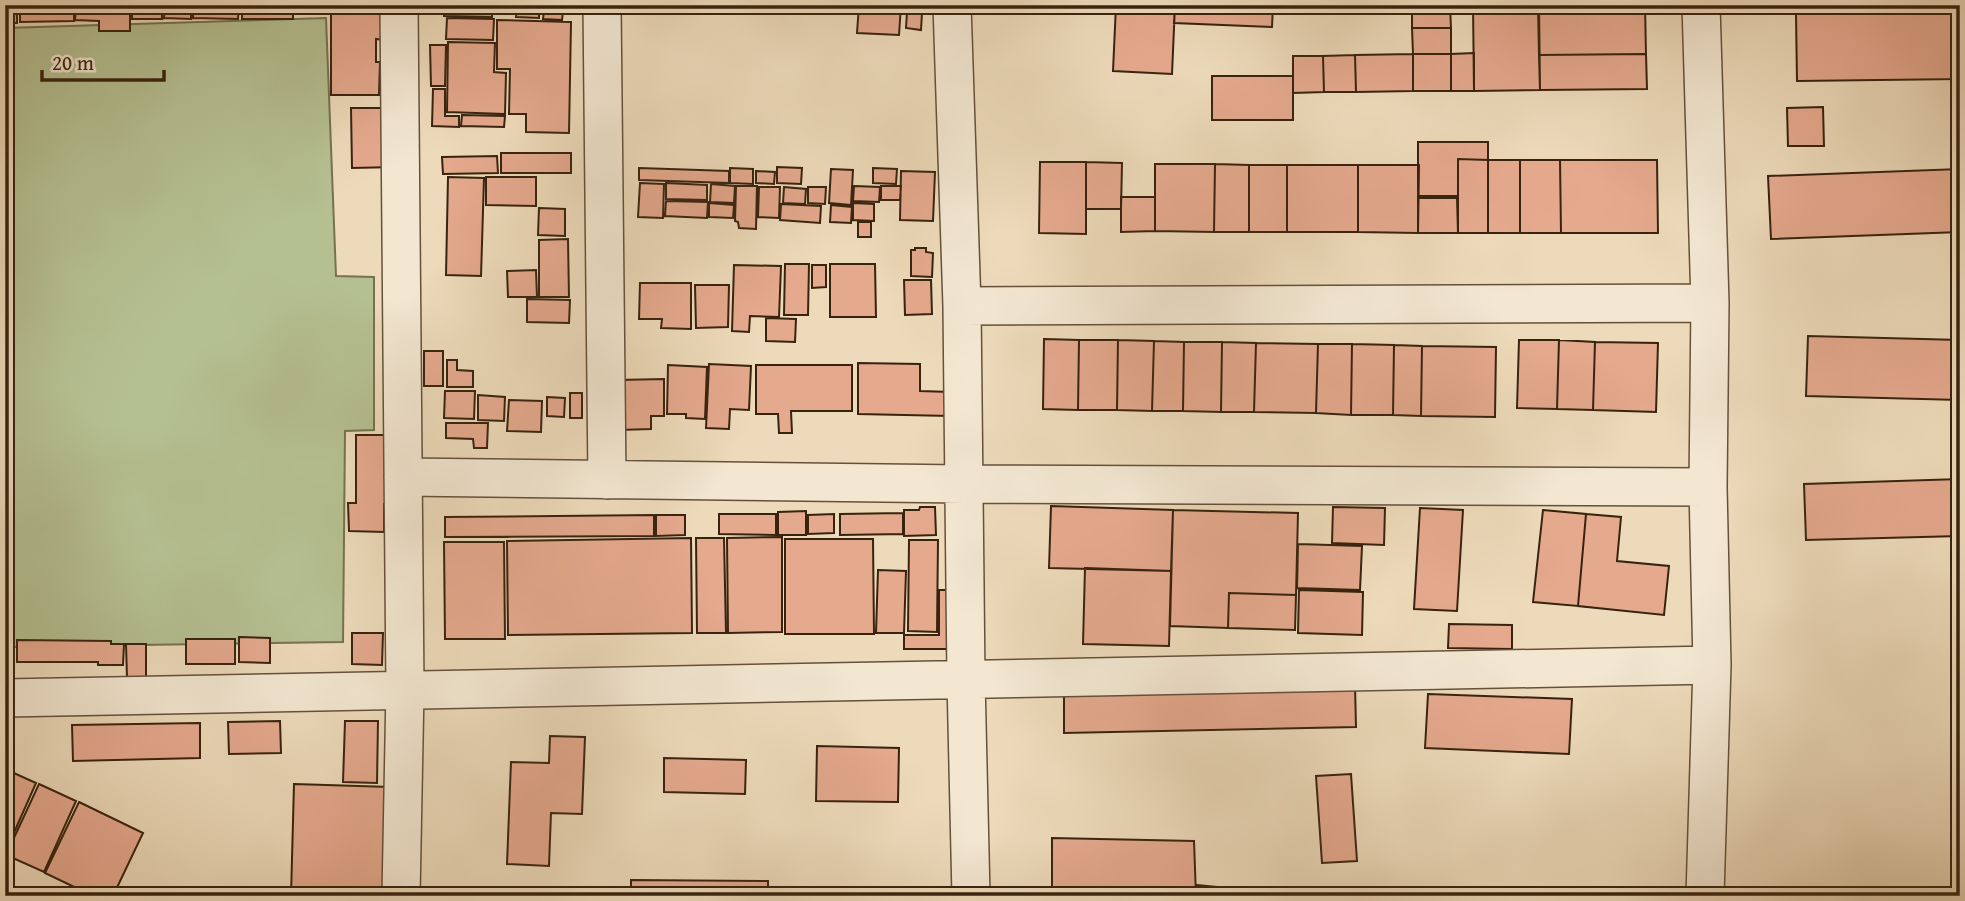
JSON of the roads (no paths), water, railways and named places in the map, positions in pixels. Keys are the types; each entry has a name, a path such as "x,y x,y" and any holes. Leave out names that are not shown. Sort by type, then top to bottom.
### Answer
{"street":[{"path":"399,5 405,690 401,896"},
{"path":"602,5 607,480"},
{"path":"953,5 962,306 965,680 971,896"},
{"path":"1701,5 1710,303 1708,487 1712,665 1705,896"},
{"path":"962,306 1710,303"},
{"path":"403,477 964,484 1708,487"},
{"path":"5,698 1712,665"}]}
